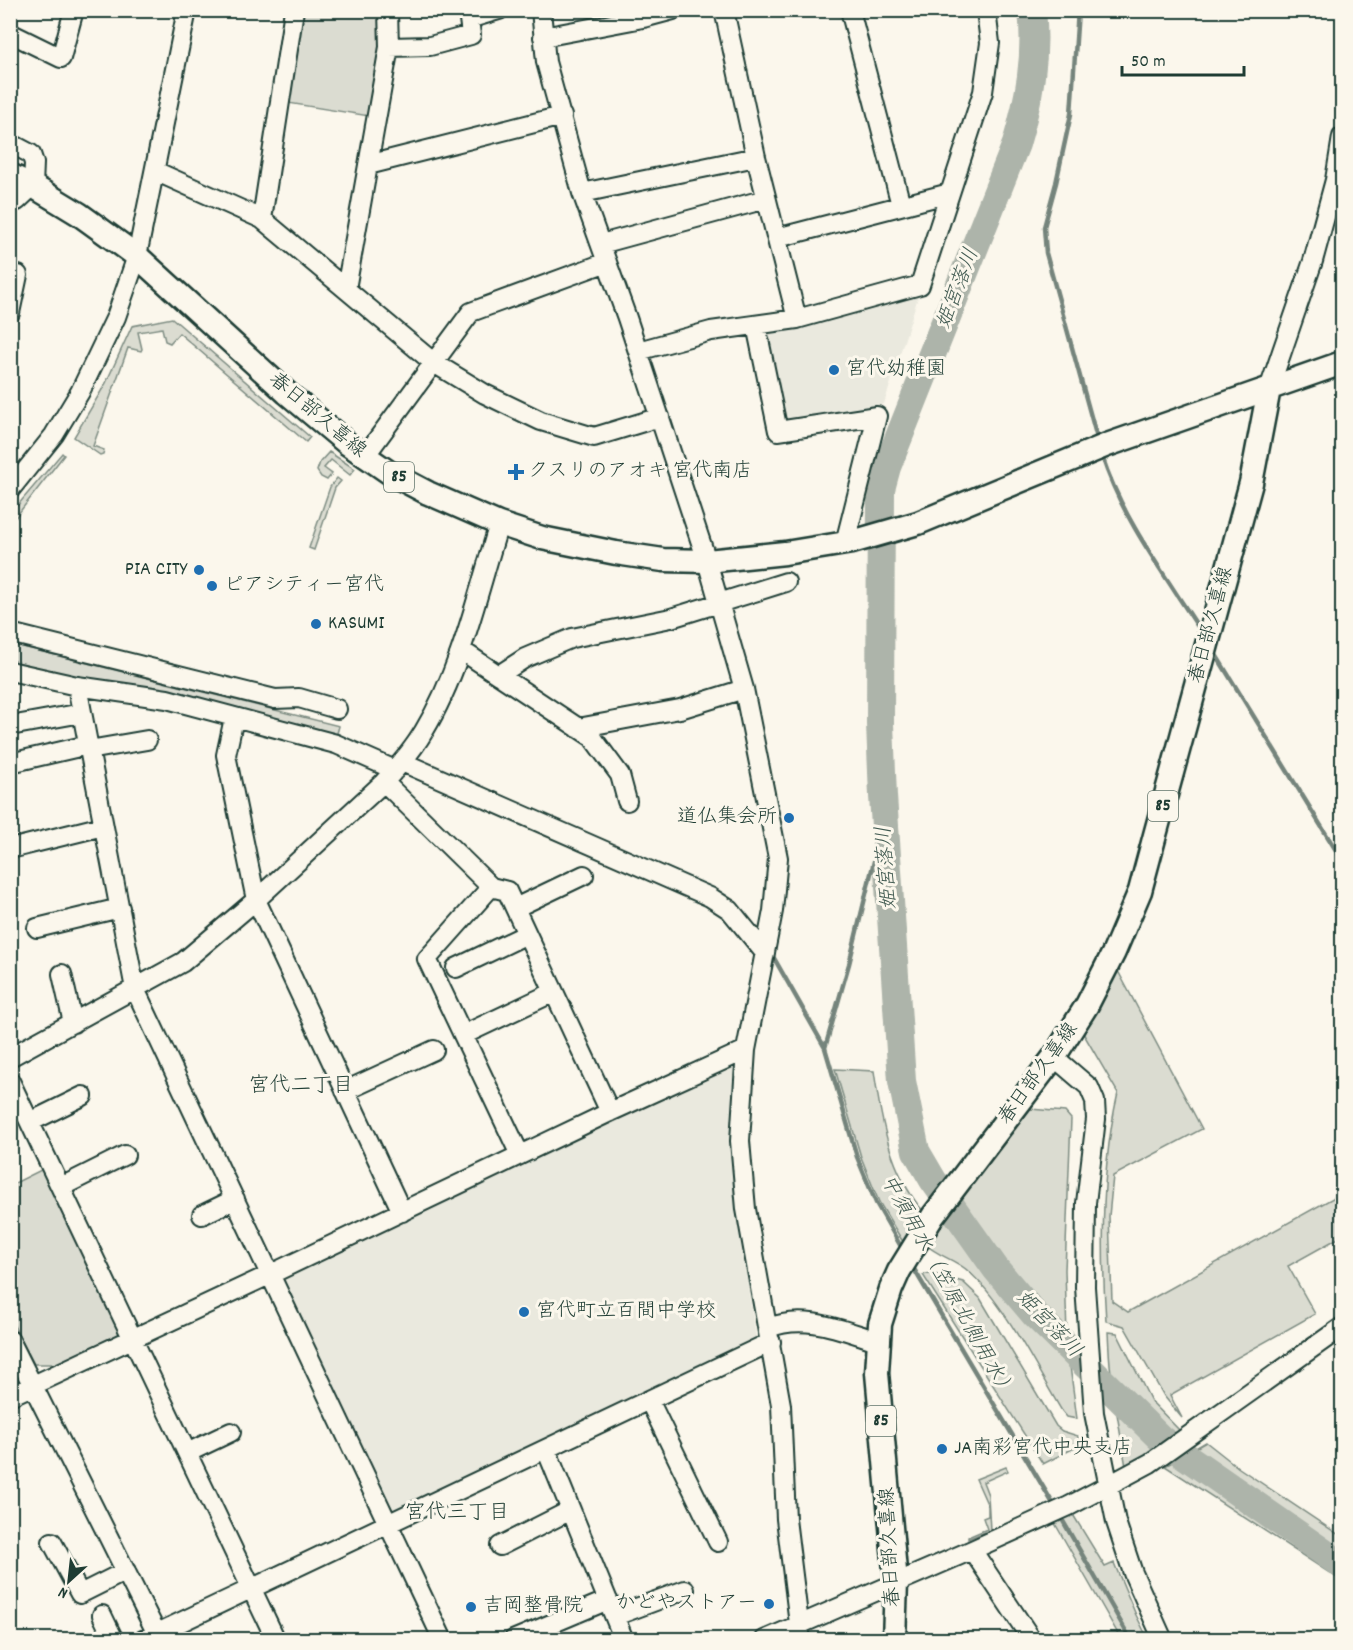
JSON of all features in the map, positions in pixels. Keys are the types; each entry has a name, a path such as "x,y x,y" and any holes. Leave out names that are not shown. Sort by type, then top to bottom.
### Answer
{"main road":[{"name":"春日部久喜線","path":"10,175 33,186 138,256 287,393 348,444 390,472 428,493 499,524 560,542 663,560 707,561 784,553 849,542"},
{"path":"1269,390 1342,363"},
{"name":"85","path":"849,542 918,523 1107,445 1269,390"},
{"name":"春日部久喜線","path":"894,1640 896,1582 877,1373 880,1323 899,1271 933,1216 1054,1057 1087,1005 1104,973 1140,891 1251,483 1269,390"}],"street":[{"path":"10,33 61,58 74,10"},
{"path":"10,490 54,435 80,392 116,317 138,256 187,10"},
{"path":"262,219 294,10"},
{"path":"346,289 389,46 388,10"},
{"path":"541,10 546,62 582,193 638,351 720,603 744,689 778,858 773,911 746,1050 740,1141 746,1209 781,1405 786,1519 799,1632"},
{"path":"543,37 673,10"},
{"path":"724,10 756,157 797,319"},
{"path":"850,10 901,205"},
{"path":"638,351 711,331 797,319 920,285 983,92 990,43 986,10"},
{"path":"389,46 430,46 471,36 469,19 497,11"},
{"path":"368,165 562,116"},
{"path":"1269,390 1313,261 1335,180 1342,137"},
{"path":"10,143 31,154 34,163 33,186 17,201 10,202"},
{"path":"582,193 756,157"},
{"path":"155,171 262,219 434,363 485,394 541,421 594,438 660,417"},
{"path":"777,238 950,193"},
{"path":"601,244 766,199"},
{"path":"365,456 471,312 607,262"},
{"path":"10,274 18,275 10,313"},
{"path":"756,325 778,431 877,416 849,542"},
{"path":"10,1057 183,962 256,900 394,771 424,733 461,650 499,524"},
{"path":"499,675 525,658 572,638 671,618 786,582"},
{"path":"10,633 275,699 299,698 337,708"},
{"path":"461,650 592,737 620,776 627,801"},
{"path":"10,671 77,686 167,699 336,744 394,771 710,897 730,910 765,953"},
{"path":"77,686 135,989 443,1640"},
{"path":"578,728 680,709 744,689"},
{"path":"10,726 82,713"},
{"path":"234,718 226,755 256,900 402,1212"},
{"path":"10,763 88,747 147,740"},
{"path":"394,771 491,887 507,891 610,1112"},
{"path":"10,849 103,826"},
{"path":"515,908 584,875"},
{"path":"491,887 427,959 520,1155"},
{"path":"37,928 120,908"},
{"path":"456,968 527,934"},
{"path":"62,974 73,1023"},
{"path":"463,1035 554,992"},
{"path":"345,1091 434,1050"},
{"path":"10,1396 746,1050"},
{"path":"1054,1057 1089,1087 1095,1101 1096,1119 1086,1203 1085,1287 1094,1413 1116,1522 1133,1573 1162,1640"},
{"path":"10,1081 276,1640"},
{"path":"30,1122 82,1096"},
{"path":"60,1186 125,1155"},
{"path":"202,1215 235,1199"},
{"path":"10,1340 126,1571 153,1637 251,1588 649,1400 770,1334 783,1322 811,1321 878,1341"},
{"path":"764,1640 799,1632 896,1582 1069,1506 1150,1463 1342,1327"},
{"path":"649,1400 718,1542"},
{"path":"187,1453 231,1432"},
{"path":"546,1449 624,1640"},
{"path":"500,1546 571,1510"},
{"path":"52,1542 80,1594 126,1571"},
{"path":"972,1550 1032,1640"},
{"path":"513,1640 612,1608 685,1590"},
{"path":"102,1615 114,1640"}],"shaded area":[{"path":"303,11 379,11 380,50 369,116 288,103"},
{"name":"宮代幼稚園","path":"919,294 884,404 789,421 783,416 767,336 771,329"},
{"path":"172,318 310,437 306,442 179,333 170,343 165,341 162,328 138,332 141,351 128,348 93,446 104,450 103,454 100,455 74,437 106,383 132,326"},
{"path":"329,452 355,469 350,475 331,460 324,468 332,474 327,480 321,477 317,471 320,462"},
{"path":"62,453 64,455 11,523 11,513"},
{"path":"337,478 341,481 335,488 314,550 309,548 330,487"},
{"path":"11,644 339,726 336,737 11,663"},
{"path":"1118,971 1202,1129 1113,1176 1109,1216 1112,1301 1128,1312 1340,1194 1342,1198 1342,1236 1288,1266 1315,1314 1170,1395 1182,1418 1164,1396 1124,1326 1106,1321 1103,1264 1105,1177 1118,1093 1083,1033"},
{"name":"宮代町立百間中学校","path":"727,1067 734,1069 733,1176 737,1217 757,1342 398,1511 391,1508 282,1281 285,1274"},
{"path":"835,1069 874,1071 889,1145 902,1180 923,1211 903,1242 879,1202 861,1157"},
{"path":"1030,1109 1065,1112 1071,1119 1065,1270 1067,1336 1017,1284 985,1241 959,1200"},
{"path":"47,1167 126,1335 57,1368 53,1364 34,1364 11,1320 11,1185"},
{"path":"948,1215 971,1251 1070,1366 1077,1419 1067,1417 1062,1411 1007,1318 981,1284 963,1267 925,1244"},
{"path":"930,1273 963,1282 980,1298 1056,1426 1062,1431 1078,1436 1080,1445 1043,1464 923,1275"},
{"path":"1108,1332 1117,1333 1151,1401 1180,1431 1173,1436 1139,1409 1115,1385 1111,1373"},
{"path":"1116,1408 1158,1447 1126,1467"},
{"path":"1206,1442 1239,1468 1342,1537 1342,1557 1263,1503 1192,1450"},
{"path":"1174,1461 1342,1571 1342,1581 1165,1466"},
{"path":"1006,1467 1008,1471 983,1482 988,1495 990,1530 968,1539 987,1529 983,1518 988,1516 988,1506 976,1479"},
{"path":"1072,1513 1105,1567 1114,1563 1148,1639 1121,1639 1053,1520"}],"waterway":[{"name":"姫宮落川","path":"1032,10 1031,78 1016,144 887,467 881,489 880,724 902,1081 916,1151 933,1180 996,1269 1035,1315 1161,1439 1342,1565"},
{"path":"1078,10 1071,114 1044,227 1046,253 1098,442"},
{"path":"1102,456 1133,526 1202,633"},
{"path":"1213,650 1342,860"},
{"name":"中須用水（笠原北側用水）","path":"884,820 849,964 825,1048 857,1157 876,1203 904,1252"},
{"path":"770,951 825,1048"},
{"name":"中須用水（笠原北側用水）","path":"911,1264 1055,1507"},
{"name":"中須用水（笠原北側用水）","path":"1059,1514 1131,1640"}],"place":[{"name":"宮代幼稚園","path":"834,370"},
{"name":"クスリのアオキ 宮代南店","path":"516,472"},
{"name":"PIA CITY","path":"199,570"},
{"name":"ピアシティー宮代","path":"212,586"},
{"name":"KASUMI","path":"316,624"},
{"name":"道仏集会所","path":"789,818"},
{"name":"宮代町立百間中学校","path":"524,1312"},
{"name":"JA南彩宮代中央支店","path":"942,1449"},
{"name":"かどやストアー","path":"769,1604"},
{"name":"吉岡整骨院","path":"471,1607"}],"district":[{"name":"宮代二丁目","path":"301,1087"},
{"name":"宮代三丁目","path":"457,1514"}]}
